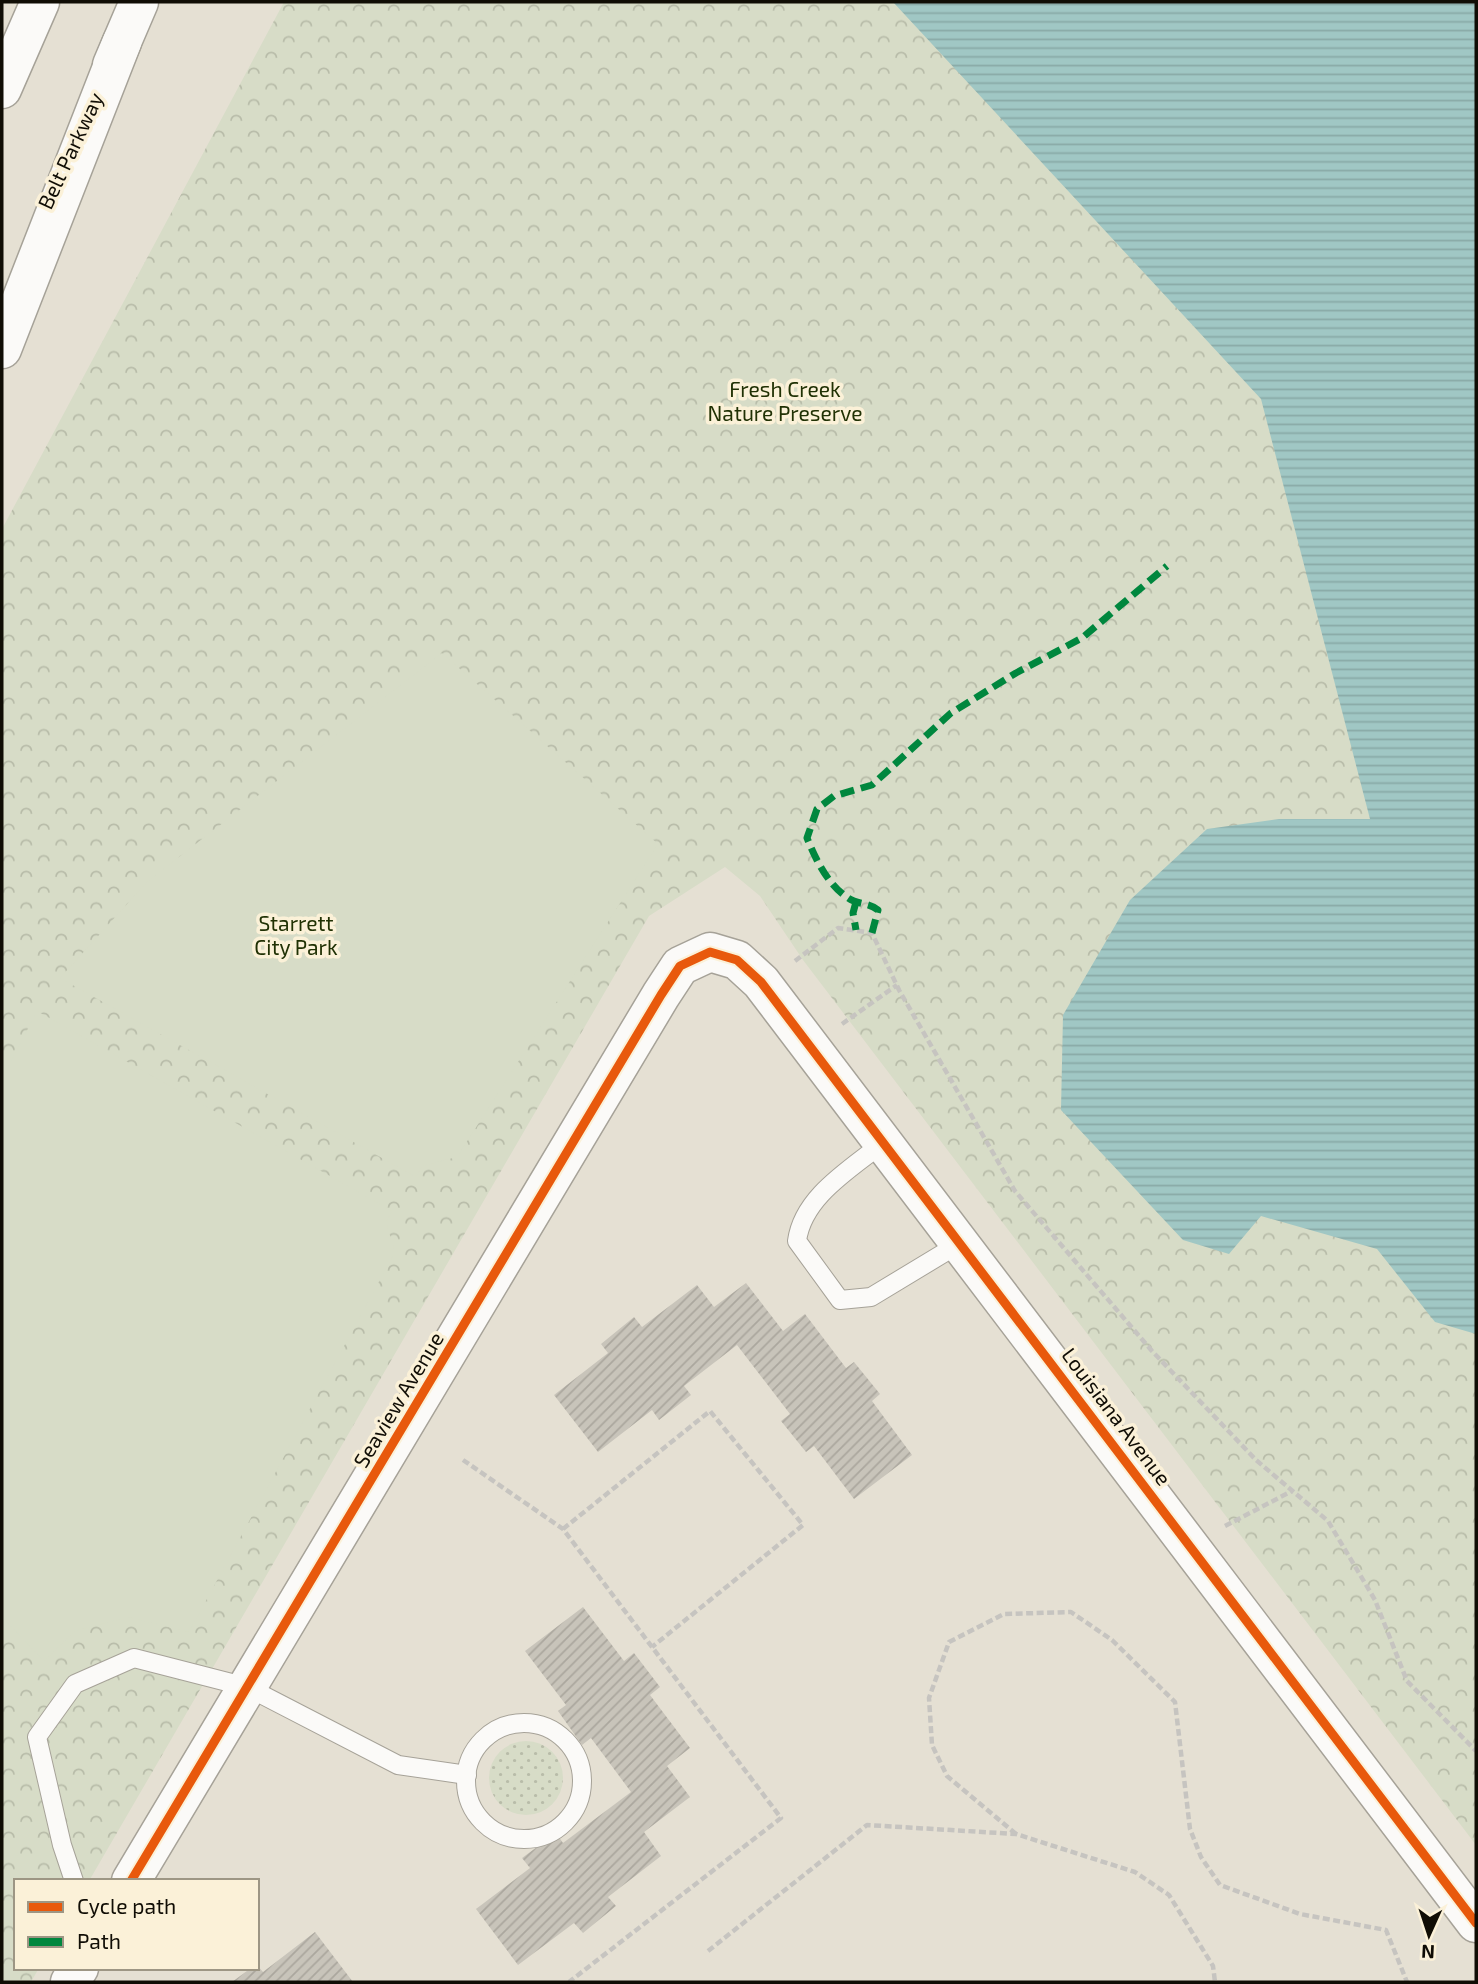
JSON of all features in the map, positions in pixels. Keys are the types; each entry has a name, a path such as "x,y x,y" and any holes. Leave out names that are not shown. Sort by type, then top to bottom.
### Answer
{"main road":[{"path":"2,78 40,2"},
{"path":"2,89 40,2"},
{"name":"Belt Parkway","path":"2,298 139,2"},
{"path":"2,349 122,42"},
{"name":"Louisiana Avenue","path":"710,952 737,960 761,982 962,1242 1476,1923"},
{"name":"Seaview Avenue","path":"132,1879 661,995 680,966 710,952"}],"lane":[{"path":"884,1142 818,1196 799,1226 797,1241 840,1300 871,1297 962,1242"},
{"path":"73,1879 62,1845 37,1737 75,1684 134,1658 247,1687 398,1765 467,1775"},
{"path":"531,1723 548,1728 564,1738 575,1752 581,1770 582,1788 577,1807 565,1823 548,1834 528,1839 508,1837 483,1821 468,1795 467,1775 471,1758 481,1742 495,1731 513,1724 531,1723"}],"path":[{"path":"795,961 838,928 872,933 897,985 1015,1191 1152,1351 1256,1460 1328,1521 1375,1600 1407,1681 1476,1751"},
{"path":"842,1024 897,985"},
{"path":"564,1529 710,1411 803,1525 652,1647"},
{"path":"463,1460 564,1529 781,1818 569,1982"},
{"path":"1225,1526 1293,1491"},
{"path":"1016,1834 947,1776 932,1745 929,1698 949,1642 1004,1614 1071,1612 1112,1640 1175,1702 1190,1829 1201,1857 1220,1885 1300,1914 1386,1930 1408,1982"},
{"path":"708,1951 867,1825 1016,1834 1135,1872 1169,1895 1213,1966 1215,1982"}],"green space":[{"name":"Fresh Creek Nature Preserve","path":"284,2 958,2 1268,337 1476,1271 1476,1845 803,960 760,896 725,867 649,916 90,1879 14,1879 14,1970 38,1970 31,1982 2,1982 2,529"},
{"name":"Starrett City Park","path":"442,653 658,844 457,1157 422,1166 416,1177 60,978 148,881"},
{"path":"37,1011 392,1211 386,1222 395,1252 189,1632 128,1617 75,1631 44,1661 2,1617 2,1079"},
{"path":"526,1741 540,1744 552,1752 560,1764 563,1778 560,1792 552,1804 540,1812 526,1815 512,1812 500,1804 492,1792 489,1778 492,1764 500,1752 512,1744"}],"water":[{"path":"893,2 1476,2 1476,1334 1435,1322 1377,1249 1261,1216 1229,1254 1183,1240 1061,1110 1063,1015 1130,900 1207,829 1279,819 1370,819 1261,399"}],"building":[{"path":"746,1283 783,1331 805,1314 846,1368 854,1362 880,1394 872,1401 912,1455 854,1499 814,1446 806,1452 781,1421 790,1414 737,1345 684,1386 691,1395 659,1420 652,1410 598,1452 554,1395 608,1353 601,1344 634,1317 642,1327 697,1285 714,1307"},
{"path":"583,1607 624,1661 634,1653 660,1687 650,1695 690,1748 667,1766 690,1797 644,1832 661,1856 608,1897 616,1906 583,1933 574,1923 518,1965 476,1909 530,1868 522,1858 556,1833 563,1843 631,1792 591,1738 582,1745 558,1711 566,1705 525,1651"},
{"path":"315,1932 353,1982 232,1982 248,1970 259,1970 259,1967 263,1972"}],"marked path":[{"path":"872,933 878,910 852,900 834,886 823,871 807,838 817,809 834,796 872,785 951,713 1016,673 1082,638 1167,566"},
{"path":"856,902 853,913 856,930"}],"cycle path":[{"path":"132,1879 661,995 680,966 710,952 737,960 761,982 1476,1923"}]}
